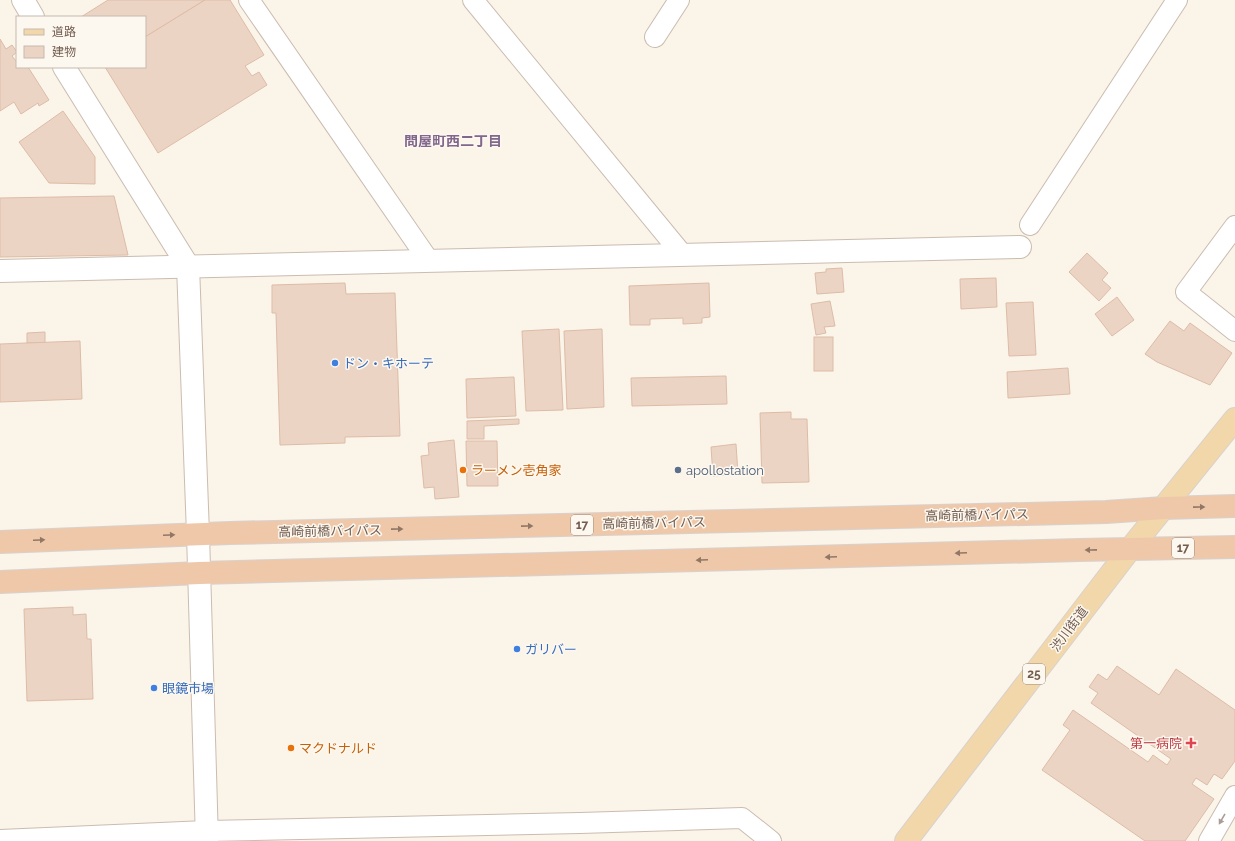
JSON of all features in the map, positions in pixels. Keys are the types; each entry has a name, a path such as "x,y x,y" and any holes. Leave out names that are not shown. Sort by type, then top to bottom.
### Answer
{"highway":[{"name":"高崎前橋バイパス","path":"0,542 198,534 1106,512 1164,508 1235,506"},
{"name":"17","path":"0,582 199,573 1235,547"}],"main road":[{"name":"渋川街道","path":"906,841 1130,549 1235,419"}],"street":[{"path":"23,0 32,16"},
{"path":"249,0 429,261"},
{"path":"473,0 682,254"},
{"path":"655,37 679,0"},
{"path":"1030,225 1177,0"},
{"path":"65,68 188,266 198,534 206,836"},
{"path":"1235,226 1186,292 1235,331"},
{"path":"0,270 1020,246"},
{"path":"1209,841 1235,796"},
{"path":"0,840 580,832 742,818 771,841"}],"building":[{"path":"108,0 205,0 146,36 146,16 83,16"},
{"path":"205,0 230,0 264,55 245,66 252,76 259,72 267,85 158,153 106,68 146,68 146,36"},
{"path":"0,39 6,49 12,45 16,51 16,53 12,56 16,61 16,68 29,68 49,100 39,106 38,103 21,114 14,102 0,111"},
{"path":"63,111 95,157 95,184 49,183 19,142"},
{"path":"114,196 128,255 0,257 0,198"},
{"path":"1087,253 1108,273 1102,280 1111,288 1099,301 1069,272"},
{"path":"842,268 844,292 817,294 815,273 826,272 826,269"},
{"path":"996,278 997,307 961,309 960,279"},
{"path":"345,283 346,294 395,293 400,436 345,437 345,443 280,445 276,313 272,313 272,285"},
{"path":"709,283 710,317 702,318 702,323 683,324 683,318 650,319 650,325 630,325 629,286"},
{"path":"1117,297 1134,320 1112,336 1095,314"},
{"path":"830,301 835,326 824,327 826,333 816,335 811,304"},
{"path":"1033,302 1036,355 1009,356 1006,303"},
{"path":"1170,321 1184,331 1190,323 1232,353 1210,385 1157,362 1145,354"},
{"path":"559,329 563,410 526,411 522,331"},
{"path":"602,329 604,407 567,409 564,331"},
{"path":"45,332 45,343 27,343 27,333"},
{"path":"814,337 833,337 833,371 814,371"},
{"path":"80,341 82,399 0,402 0,344"},
{"path":"1068,368 1070,394 1008,398 1007,372"},
{"path":"726,376 727,404 632,406 631,378"},
{"path":"514,377 516,416 467,418 466,379"},
{"path":"791,412 791,419 807,419 809,482 762,483 760,413"},
{"path":"519,419 519,424 484,426 484,439 467,439 467,421"},
{"path":"454,440 459,497 435,499 434,487 424,488 421,456 429,455 428,443"},
{"path":"466,441 497,441 498,486 467,486"},
{"path":"736,444 738,474 713,476 711,447"},
{"path":"73,607 73,615 86,614 87,639 91,639 93,699 27,701 24,609"},
{"name":"第一病院","path":"1117,666 1159,695 1176,669 1235,710 1235,761 1222,779 1214,774 1207,785 1196,778 1192,784 1214,799 1185,841 1145,841 1042,770 1070,730 1063,725 1073,710 1148,762 1153,755 1167,765 1171,759 1091,703 1098,693 1089,687 1098,674 1107,680"}],"place":[{"name":"ドン・キホーテ","path":"335,363"},
{"name":"ラーメン壱角家","path":"463,470"},
{"name":"apollostation","path":"678,470"},
{"name":"ガリバー","path":"517,649"},
{"name":"眼鏡市場","path":"154,688"},
{"name":"第一病院","path":"1191,743"},
{"name":"マクドナルド","path":"291,748"}],"district":[{"name":"問屋町西二丁目","path":"453,141"}]}
